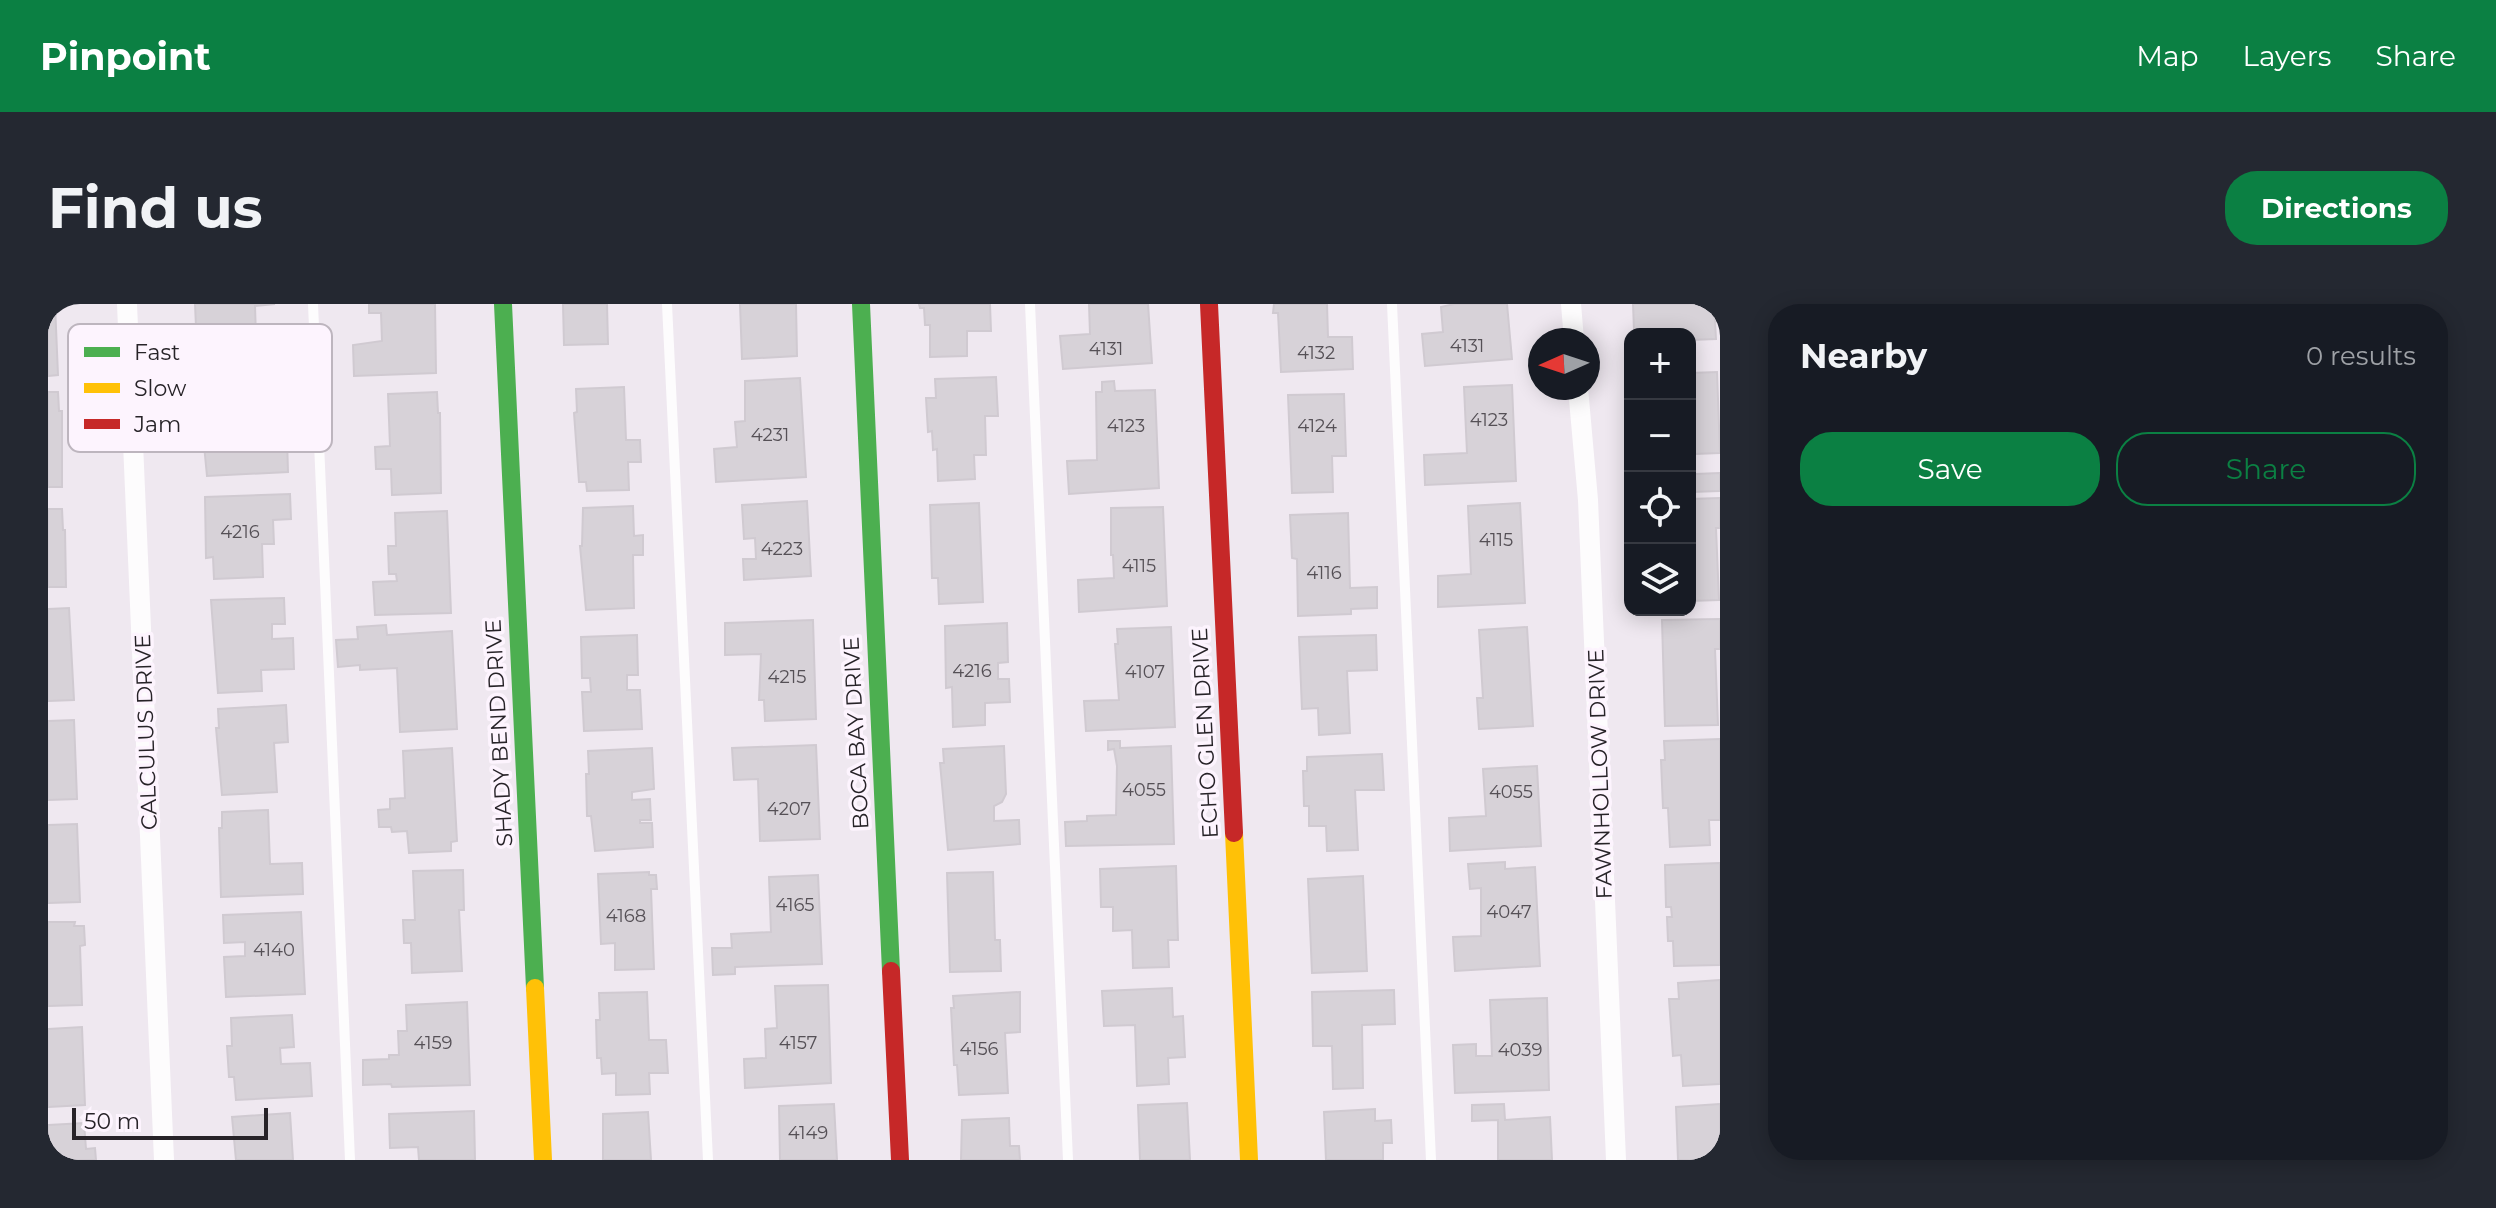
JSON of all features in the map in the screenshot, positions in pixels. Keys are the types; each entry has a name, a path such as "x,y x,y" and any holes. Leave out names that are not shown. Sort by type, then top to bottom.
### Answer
{"street":[{"name":"CALCULUS DRIVE","path":"127,304 128,324"},
{"name":"SHADY BEND DRIVE","path":"503,304 543,1160"},
{"name":"BOCA BAY DRIVE","path":"861,304 900,1160"},
{"name":"ECHO GLEN DRIVE","path":"1209,304 1249,1160"},
{"path":"1571,304 1573,328"},
{"name":"FAWNHOLLOW DRIVE","path":"1579,400 1588,500 1616,1160"},
{"name":"CALCULUS DRIVE","path":"133,452 164,1160"}],"lane":[{"path":"313,304 314,324"},
{"path":"667,304 708,1160"},
{"path":"1030,304 1068,1160"},
{"path":"1392,304 1431,1160"},
{"path":"319,452 350,1160"}],"building":[{"path":"48,304 55,304 58,375 48,376"},
{"path":"195,304 275,304 255,306 256,324 196,324"},
{"path":"369,304 435,304 436,373 354,376 353,345 382,341 381,313 369,313"},
{"path":"563,304 607,304 608,344 564,345"},
{"path":"740,304 796,304 797,356 742,359"},
{"path":"919,304 990,304 991,331 967,331 967,356 930,357 930,325 925,325 924,308 920,308"},
{"path":"1089,304 1148,304 1152,363 1063,369 1060,336 1090,334"},
{"path":"1274,304 1327,304 1328,337 1352,337 1353,369 1281,372 1278,313 1273,313"},
{"path":"1454,304 1507,304 1512,359 1425,366 1422,334 1443,332 1441,307"},
{"path":"1633,304 1714,304 1716,339 1696,340 1696,328 1634,328"},
{"path":"1717,372 1720,453 1696,454 1696,373"},
{"path":"996,377 998,416 985,416 986,455 974,455 975,479 938,481 937,449 933,450 932,431 928,432 926,398 936,398 935,379"},
{"path":"800,378 806,477 716,482 714,449 737,447 735,422 745,421 745,381"},
{"path":"1114,381 1115,391 1155,390 1159,488 1069,494 1067,461 1097,460 1096,392 1102,392 1102,382"},
{"path":"1512,385 1516,481 1425,485 1424,455 1467,453 1464,387"},
{"path":"624,387 626,440 640,440 641,462 628,462 629,490 587,491 586,482 579,482 574,413 577,412 576,389"},
{"path":"48,392 58,392 59,411 62,411 62,487 48,487"},
{"path":"437,392 441,493 392,495 391,469 376,469 375,447 390,446 388,394"},
{"path":"1344,394 1346,456 1332,456 1333,492 1292,493 1288,395"},
{"path":"205,452 287,452 288,472 207,476"},
{"path":"1720,473 1720,491 1696,492 1696,474"},
{"path":"290,494 291,519 273,520 274,544 262,544 263,577 214,579 213,557 206,558 205,497"},
{"path":"1720,498 1720,528 1716,528 1719,600 1696,601 1696,499"},
{"path":"807,501 811,576 744,580 743,559 756,559 755,538 744,539 742,505"},
{"path":"979,503 983,602 939,604 938,578 932,578 930,505"},
{"path":"1520,503 1525,603 1438,607 1438,576 1471,574 1468,506"},
{"path":"633,506 634,536 643,535 643,555 633,555 634,608 586,610 580,546 583,508"},
{"path":"1163,507 1167,606 1079,612 1078,580 1114,578 1111,508"},
{"path":"48,509 62,509 66,587 48,587"},
{"path":"447,511 451,613 375,615 373,582 397,581 396,574 389,574 388,546 396,546 395,513"},
{"path":"1348,513 1350,588 1377,587 1377,608 1351,609 1351,614 1298,616 1297,559 1292,558 1290,515"},
{"path":"284,598 285,624 272,624 272,639 293,638 294,669 261,670 262,691 218,693 211,600"},
{"path":"69,608 74,700 48,701 48,609"},
{"path":"1720,619 1720,649 1715,649 1718,725 1665,726 1662,620"},
{"path":"813,620 816,719 765,721 764,700 759,700 761,654 725,655 725,623"},
{"path":"1007,623 1008,662 998,663 998,679 1009,679 1010,702 985,703 985,725 953,727 952,687 946,688 945,626"},
{"path":"386,625 387,635 452,631 457,729 400,732 397,668 360,670 360,665 338,667 336,640 358,639 357,627"},
{"path":"1171,627 1175,727 1086,731 1084,701 1119,700 1115,644 1118,644 1117,629"},
{"path":"1527,627 1533,726 1479,729 1477,698 1483,698 1479,630"},
{"path":"637,635 638,675 627,675 627,690 640,690 642,729 584,731 582,692 591,692 590,678 582,678 581,637"},
{"path":"1376,635 1377,670 1347,671 1350,733 1319,735 1318,708 1302,709 1299,637"},
{"path":"286,705 288,742 274,743 277,792 222,795 216,728 219,728 218,709"},
{"path":"74,720 77,799 48,800 48,721"},
{"path":"1720,739 1720,820 1709,820 1710,845 1670,847 1668,808 1663,808 1661,760 1665,760 1664,741"},
{"path":"1108,741 1120,741 1120,748 1171,746 1174,844 1066,846 1065,822 1087,821 1087,816 1116,815 1117,766 1114,749 1108,750"},
{"path":"816,745 820,839 760,841 758,779 734,780 732,748"},
{"path":"1004,746 1006,794 1002,802 994,806 994,821 1019,820 1020,844 948,850 940,763 944,763 943,749"},
{"path":"452,748 457,841 451,842 451,851 409,853 407,831 392,832 391,827 379,827 378,810 390,809 390,799 405,798 403,751"},
{"path":"652,748 654,789 632,792 632,800 650,799 651,820 640,820 640,823 652,823 653,847 595,851 591,816 587,816 588,751"},
{"path":"1382,754 1384,790 1355,790 1358,850 1327,851 1326,826 1309,826 1309,806 1304,806 1303,771 1307,771 1307,757"},
{"path":"1537,766 1541,846 1450,851 1449,818 1486,816 1483,769"},
{"path":"268,810 270,864 302,863 303,894 221,897 219,828 222,828 222,812"},
{"path":"77,824 80,902 48,903 48,825"},
{"path":"1505,862 1505,869 1535,867 1540,966 1455,971 1453,937 1481,936 1481,888 1470,889 1468,864"},
{"path":"1720,863 1720,965 1674,966 1673,941 1668,941 1667,917 1672,917 1671,907 1666,907 1665,865"},
{"path":"1176,866 1178,940 1168,940 1169,967 1133,968 1132,930 1113,931 1113,907 1101,907 1100,869"},
{"path":"463,870 464,910 459,910 462,971 412,973 411,943 404,943 403,920 415,920 413,871"},
{"path":"649,872 649,875 656,875 657,889 651,889 654,969 615,970 615,943 601,944 598,874"},
{"path":"993,872 995,940 1000,940 1001,971 950,972 947,873"},
{"path":"818,875 822,964 735,967 735,974 713,975 712,948 732,948 731,934 771,932 769,877"},
{"path":"1363,876 1367,971 1312,973 1308,879"},
{"path":"301,912 305,994 226,997 224,957 245,956 245,942 224,943 223,915"},
{"path":"48,922 75,922 74,926 84,926 85,945 80,946 82,1005 48,1006"},
{"path":"1720,980 1720,1084 1683,1086 1681,1055 1673,1056 1669,999 1679,999 1678,983"},
{"path":"828,985 831,1083 745,1088 744,1059 766,1058 765,1029 777,1028 775,986"},
{"path":"1172,988 1173,1017 1183,1016 1185,1057 1168,1058 1169,1084 1137,1086 1135,1025 1104,1026 1102,991"},
{"path":"1394,990 1395,1024 1362,1025 1363,1088 1333,1089 1332,1046 1313,1046 1312,992"},
{"path":"647,992 649,1040 666,1040 668,1073 649,1073 650,1094 616,1095 616,1073 602,1074 601,1058 597,1058 599,993"},
{"path":"1020,992 1020,1032 1005,1033 1008,1093 959,1095 957,1065 954,1065 953,996"},
{"path":"1547,998 1549,1090 1455,1093 1453,1045 1476,1044 1476,1056 1492,1056 1490,1000"},
{"path":"467,1002 470,1085 363,1085 363,1060 389,1059 389,1055 399,1055 398,1031 407,1031 406,1005"},
{"path":"292,1015 294,1047 280,1048 281,1064 310,1063 312,1096 236,1100 234,1077 229,1077 227,1046 232,1046 231,1018"},
{"path":"82,1027 85,1105 48,1107 48,1029"},
{"path":"1187,1103 1190,1160 1140,1160 1138,1105"},
{"path":"834,1104 837,1160 780,1160 779,1106"},
{"path":"1504,1104 1505,1120 1550,1117 1552,1160 1498,1160 1498,1120 1472,1121 1472,1105"},
{"path":"1720,1104 1720,1160 1678,1160 1676,1107"},
{"path":"1375,1109 1375,1121 1391,1120 1392,1143 1383,1143 1383,1160 1326,1160 1324,1112"},
{"path":"474,1111 475,1160 419,1160 418,1147 390,1148 389,1114"},
{"path":"648,1112 651,1160 603,1160 603,1114"},
{"path":"290,1113 293,1160 236,1160 232,1117"},
{"path":"1009,1118 1010,1146 1019,1146 1020,1160 961,1160 962,1120"},
{"path":"84,1123 86,1149 95,1148 96,1160 48,1160 48,1125"}],"traffic: fast":[{"path":"503,304 535,988"},
{"path":"861,304 891,971"}],"traffic: slow":[{"path":"1234,833 1249,1160"},
{"path":"535,988 543,1160"}],"traffic: jam":[{"path":"1209,304 1234,833"},
{"path":"891,971 900,1160"}]}
